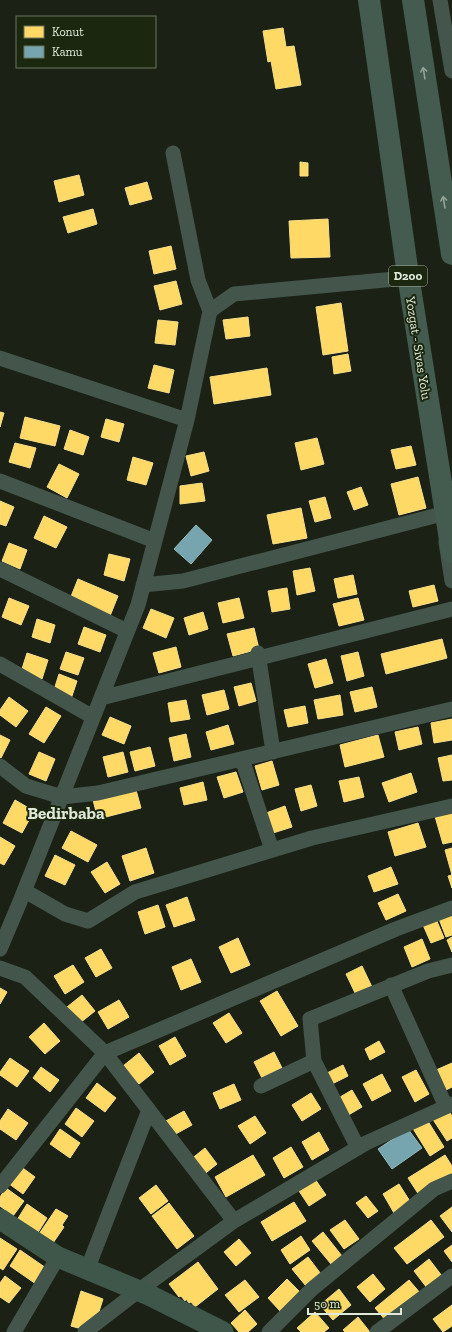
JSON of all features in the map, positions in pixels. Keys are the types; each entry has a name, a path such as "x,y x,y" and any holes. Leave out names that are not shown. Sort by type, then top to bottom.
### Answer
{"highway":[{"name":"Yozgat - Sivas Yolu","path":"368,0 408,275 452,552"},
{"path":"413,0 452,254"}],"street":[{"path":"360,0 388,160 452,581"},
{"path":"440,0 452,71"},
{"path":"0,949 25,891 128,631 143,585 187,420 210,311 198,280 173,153"},
{"path":"210,311 234,294 406,278"},
{"path":"0,358 187,420"},
{"path":"0,481 155,542"},
{"path":"143,585 183,582 442,514"},
{"path":"0,569 128,631"},
{"path":"101,698 258,655 452,609"},
{"path":"258,655 273,752"},
{"path":"0,664 93,717"},
{"path":"0,766 26,786 62,797 98,793 452,709"},
{"path":"242,759 272,850"},
{"path":"25,891 66,914 88,921 135,892 312,838 452,806"},
{"path":"0,1186 105,1053 396,929 452,908"},
{"path":"358,1148 314,1061 310,1019 392,985 452,965"},
{"path":"0,968 26,976 105,1053 234,1221"},
{"path":"86,1332 138,1291 234,1221 358,1148 449,1105 392,985"},
{"path":"261,1086 314,1061"},
{"path":"87,1270 148,1110"},
{"path":"269,1332 312,1289 434,1189 452,1181"},
{"path":"0,1219 58,1258 138,1291 223,1332"},
{"path":"14,1332 58,1258"},
{"path":"377,1332 452,1276"}],"building: Konut":[{"path":"283,28 286,47 294,46 301,85 276,89 271,61 268,62 263,31"},
{"path":"300,162 308,163 308,176 300,176"},
{"path":"79,175 84,195 59,202 54,181"},
{"path":"147,182 152,199 130,205 125,188"},
{"path":"93,209 97,224 68,233 63,217"},
{"path":"328,219 330,257 291,258 289,221"},
{"path":"171,246 176,269 154,274 149,251"},
{"path":"176,281 182,304 160,310 154,286"},
{"path":"341,303 348,351 323,355 316,307"},
{"path":"248,317 250,336 226,339 223,320"},
{"path":"158,320 178,322 175,345 155,343"},
{"path":"348,354 351,371 334,374 332,357"},
{"path":"154,365 174,370 169,393 148,388"},
{"path":"267,368 271,395 214,404 210,377"},
{"path":"0,412 4,413 0,427"},
{"path":"25,417 60,426 55,446 20,438"},
{"path":"106,419 124,424 119,442 101,437"},
{"path":"70,430 89,437 83,455 64,449"},
{"path":"317,438 324,464 301,470 295,443"},
{"path":"15,443 36,448 30,468 9,462"},
{"path":"411,446 416,465 396,469 391,450"},
{"path":"204,452 209,471 191,476 186,456"},
{"path":"133,457 153,463 146,485 127,480"},
{"path":"59,464 79,474 67,498 47,487"},
{"path":"418,477 426,508 399,515 391,484"},
{"path":"202,483 205,501 180,504 180,486"},
{"path":"361,487 368,505 354,510 347,492"},
{"path":"325,497 331,518 315,522 309,501"},
{"path":"0,501 14,507 6,526 0,524"},
{"path":"301,508 307,538 273,544 267,515"},
{"path":"44,516 67,527 56,548 34,538"},
{"path":"9,543 27,550 20,569 2,561"},
{"path":"109,554 130,559 124,581 104,575"},
{"path":"310,568 315,591 297,595 293,571"},
{"path":"353,575 357,594 338,598 334,579"},
{"path":"78,579 118,596 110,616 70,599"},
{"path":"434,585 438,601 413,607 409,591"},
{"path":"287,588 290,609 272,612 268,591"},
{"path":"9,598 29,606 21,625 2,617"},
{"path":"239,598 244,618 223,623 218,603"},
{"path":"358,598 364,620 339,626 333,604"},
{"path":"151,609 174,618 166,638 143,628"},
{"path":"203,612 208,629 189,635 184,618"},
{"path":"37,619 55,625 50,643 32,637"},
{"path":"84,627 106,635 100,652 78,644"},
{"path":"254,628 259,649 233,656 227,634"},
{"path":"442,639 447,658 386,674 381,654"},
{"path":"176,647 181,667 159,673 153,653"},
{"path":"66,652 84,658 78,675 60,669"},
{"path":"358,652 364,676 347,681 341,656"},
{"path":"27,653 48,660 42,679 21,672"},
{"path":"326,659 333,683 315,688 308,664"},
{"path":"59,674 77,681 71,699 53,693"},
{"path":"251,683 256,701 239,706 234,687"},
{"path":"372,687 377,707 355,712 350,692"},
{"path":"224,690 229,709 207,715 202,695"},
{"path":"340,695 343,715 318,719 314,700"},
{"path":"9,697 28,711 16,727 0,715 0,710"},
{"path":"186,700 190,719 171,722 168,703"},
{"path":"305,706 308,723 288,727 284,710"},
{"path":"46,707 61,716 44,743 29,734"},
{"path":"110,717 131,726 124,744 102,735"},
{"path":"452,719 452,740 434,743 431,723"},
{"path":"228,725 234,744 211,750 206,732"},
{"path":"418,727 422,744 399,750 395,732"},
{"path":"186,734 191,757 174,761 169,738"},
{"path":"0,735 10,740 1,758 0,757"},
{"path":"378,735 384,757 345,767 340,745"},
{"path":"150,747 155,766 135,771 130,752"},
{"path":"39,752 55,759 46,781 29,774"},
{"path":"123,752 128,772 108,777 103,757"},
{"path":"452,755 452,780 443,781 438,758"},
{"path":"272,761 279,785 262,790 255,766"},
{"path":"236,772 243,792 224,798 217,777"},
{"path":"411,773 417,792 389,802 382,783"},
{"path":"359,777 364,797 344,802 339,781"},
{"path":"203,782 207,800 184,805 180,788"},
{"path":"311,785 317,806 301,811 295,789"},
{"path":"136,790 141,808 98,819 93,800"},
{"path":"15,800 34,811 22,833 3,823"},
{"path":"285,806 292,827 273,833 266,813"},
{"path":"452,807 452,842 443,844 434,813"},
{"path":"418,823 426,847 395,856 388,832"},
{"path":"71,831 97,845 88,862 62,848"},
{"path":"0,837 15,846 4,865 0,863"},
{"path":"146,848 154,873 130,881 122,856"},
{"path":"452,848 452,875 445,850"},
{"path":"55,855 75,865 65,885 45,876"},
{"path":"107,862 120,884 105,893 91,872"},
{"path":"391,867 398,884 374,892 368,876"},
{"path":"452,875 452,888 448,876"},
{"path":"398,894 406,911 386,920 378,903"},
{"path":"187,897 195,920 174,927 166,905"},
{"path":"158,905 165,927 145,934 138,912"},
{"path":"452,914 452,935 446,937 439,919"},
{"path":"436,919 444,938 431,943 423,925"},
{"path":"452,937 452,952 447,940"},
{"path":"238,938 250,965 231,973 219,947"},
{"path":"422,939 430,959 412,967 404,947"},
{"path":"101,949 112,968 96,977 85,958"},
{"path":"191,959 201,982 181,990 172,967"},
{"path":"73,965 84,982 65,994 54,976"},
{"path":"362,966 372,987 356,995 346,974"},
{"path":"0,988 7,992 0,1004"},
{"path":"277,991 298,1026 281,1036 260,1001"},
{"path":"82,995 95,1011 80,1023 67,1007"},
{"path":"119,1000 129,1017 108,1029 98,1012"},
{"path":"229,1013 242,1033 226,1043 213,1023"},
{"path":"44,1023 60,1041 45,1054 29,1037"},
{"path":"175,1037 186,1056 170,1065 159,1046"},
{"path":"379,1041 385,1052 370,1060 365,1049"},
{"path":"274,1052 282,1068 262,1078 254,1062"},
{"path":"139,1053 154,1072 139,1084 123,1066"},
{"path":"10,1058 29,1071 17,1087 0,1075 0,1072"},
{"path":"452,1063 452,1087 446,1090 436,1070"},
{"path":"343,1065 348,1076 330,1085 325,1074"},
{"path":"41,1067 59,1080 50,1092 33,1078"},
{"path":"416,1070 429,1094 415,1102 402,1077"},
{"path":"382,1074 391,1091 372,1101 363,1084"},
{"path":"97,1083 116,1098 105,1112 86,1098"},
{"path":"234,1084 241,1100 220,1109 213,1093"},
{"path":"352,1090 362,1107 345,1117 335,1100"},
{"path":"311,1093 321,1109 302,1121 292,1105"},
{"path":"76,1108 94,1121 82,1137 65,1124"},
{"path":"447,1108 452,1116 452,1138 447,1141 432,1118"},
{"path":"8,1109 28,1123 16,1140 0,1129 0,1121"},
{"path":"184,1111 192,1125 172,1136 164,1122"},
{"path":"255,1116 266,1133 250,1144 238,1126"},
{"path":"426,1118 444,1147 430,1156 412,1127"},
{"path":"60,1129 80,1143 70,1158 50,1144"},
{"path":"319,1132 329,1150 312,1160 302,1142"},
{"path":"291,1147 303,1167 284,1178 273,1158"},
{"path":"205,1148 217,1164 202,1176 190,1160"},
{"path":"253,1155 265,1175 226,1197 215,1177"},
{"path":"445,1155 452,1166 452,1174 419,1195 408,1178"},
{"path":"20,1166 35,1177 23,1194 8,1183"},
{"path":"315,1179 326,1195 309,1206 299,1191"},
{"path":"399,1184 411,1203 394,1213 383,1194"},
{"path":"156,1185 168,1201 151,1214 139,1198"},
{"path":"6,1188 24,1201 13,1216 0,1206 0,1197"},
{"path":"366,1196 378,1211 368,1218 356,1203"},
{"path":"294,1202 306,1221 272,1241 261,1222"},
{"path":"169,1203 194,1236 177,1249 152,1216"},
{"path":"27,1204 47,1218 37,1234 17,1220"},
{"path":"452,1207 452,1232 440,1216"},
{"path":"56,1209 68,1216 62,1225 64,1227 53,1243 39,1234"},
{"path":"345,1220 359,1239 344,1249 330,1230"},
{"path":"431,1220 444,1237 407,1264 394,1248"},
{"path":"323,1232 342,1256 331,1264 312,1241"},
{"path":"301,1236 310,1250 290,1264 281,1250"},
{"path":"0,1238 17,1249 3,1270 0,1268"},
{"path":"239,1239 251,1253 236,1266 224,1252"},
{"path":"452,1245 452,1262 444,1251"},
{"path":"20,1250 46,1268 36,1284 10,1266"},
{"path":"308,1257 321,1274 306,1286 292,1269"},
{"path":"429,1259 442,1276 427,1288 414,1271"},
{"path":"198,1262 218,1289 195,1307 191,1302 189,1303 186,1299 185,1301 181,1296 179,1297 169,1284"},
{"path":"373,1274 385,1289 370,1302 357,1287"},
{"path":"5,1276 21,1288 9,1303 0,1297 0,1283"},
{"path":"287,1279 300,1292 280,1311 268,1298"},
{"path":"245,1280 259,1297 239,1312 225,1295"},
{"path":"409,1280 421,1294 387,1322 375,1308"},
{"path":"339,1289 351,1305 333,1320 320,1305"},
{"path":"81,1291 103,1299 97,1318 78,1328 71,1326"},
{"path":"452,1305 452,1326 443,1332 433,1319"},
{"path":"245,1310 257,1324 248,1332 239,1332 231,1323"},
{"path":"315,1312 329,1328 324,1332 301,1332 297,1328"},
{"path":"358,1317 370,1332 345,1332 343,1330"}],"building: Kamu":[{"path":"196,525 212,540 191,564 174,549"},
{"path":"408,1129 422,1148 392,1169 378,1149"}],"district":[{"name":"Bedirbaba","path":"66,813"}]}
